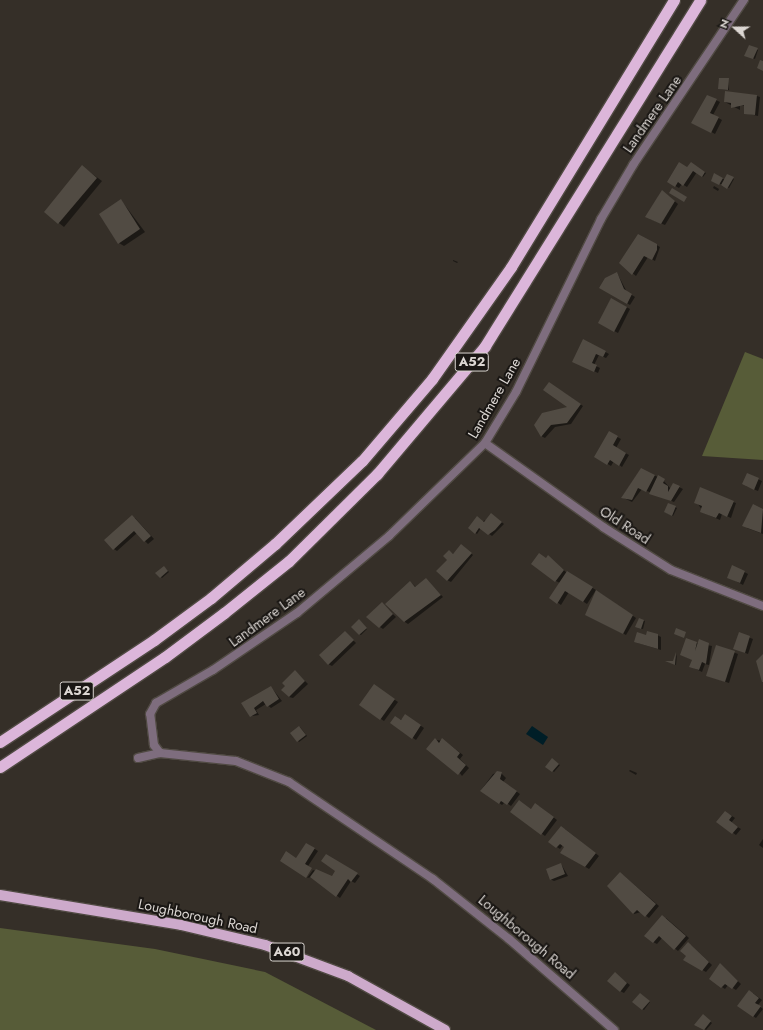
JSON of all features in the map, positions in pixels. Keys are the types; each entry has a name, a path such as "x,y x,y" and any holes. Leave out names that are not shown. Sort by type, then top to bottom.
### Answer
{"highway":[{"name":"A52","path":"0,742 154,640 211,598 275,544 362,461 432,379 511,267 674,0"},
{"name":"A52","path":"0,768 140,675 224,613 289,561 378,474 485,346 700,0"}],"main road":[{"name":"Loughborough Road","path":"0,895 182,925 265,945 348,976 444,1030"}],"street":[{"name":"Landmere Lane","path":"160,753 154,745 150,714 156,703 213,670 297,613 395,531 485,443 516,392 601,219 632,165 744,0"},
{"name":"Old Road","path":"485,443 603,527 671,570 763,606"},
{"path":"138,758 160,753"},
{"name":"Loughborough Road","path":"160,753 236,761 278,777 433,879 509,939 614,1030"}],"green space":[{"path":"745,352 763,359 763,460 702,456"},
{"path":"0,928 155,949 265,972 376,1030 0,1030"}],"water":[{"path":"532,726 548,737 543,745 526,734"}],"building":[{"path":"749,45 758,48 753,59 744,56"},
{"path":"760,60 763,61 763,71 757,68"},
{"path":"719,78 729,78 728,90 718,89"},
{"path":"725,91 757,95 755,115 744,114 744,105 731,108 731,103 724,102"},
{"path":"707,95 717,99 710,113 719,117 711,133 691,123"},
{"path":"679,162 687,167 691,162 705,172 702,177 693,171 683,186 678,182 675,187 667,182"},
{"path":"82,165 97,178 58,224 44,212"},
{"path":"714,173 723,178 719,185 711,181"},
{"path":"727,174 734,177 727,189 721,185"},
{"path":"672,188 687,197 684,202 669,193"},
{"path":"662,190 675,201 661,224 645,217"},
{"path":"121,199 140,229 118,244 99,214"},
{"path":"638,234 657,244 657,250 652,260 644,256 632,275 619,263"},
{"path":"617,272 624,289 632,294 627,304 599,288 605,278"},
{"path":"611,298 627,307 614,332 598,323"},
{"path":"583,339 606,351 603,357 596,354 592,363 597,365 594,372 572,362"},
{"path":"549,382 581,404 567,423 551,425 541,437 534,425 542,413 567,407 543,390"},
{"path":"609,431 618,436 613,445 626,453 619,466 610,460 607,465 594,457"},
{"path":"641,468 655,475 646,492 638,488 632,500 621,498"},
{"path":"747,473 759,478 754,490 742,484"},
{"path":"658,475 665,479 663,483 668,486 668,492 673,483 680,486 671,501 649,494"},
{"path":"700,487 734,501 727,517 719,513 716,518 700,512 702,506 694,503"},
{"path":"668,503 676,506 672,516 664,512"},
{"path":"753,504 763,509 761,533 742,526"},
{"path":"491,513 502,522 488,535 479,528 475,534 468,528 477,516 484,522"},
{"path":"132,515 151,536 144,542 134,531 113,550 104,540"},
{"path":"461,544 472,553 447,581 436,571 447,560 443,556 449,550 453,554"},
{"path":"539,553 546,558 548,555 564,570 555,582 531,564"},
{"path":"732,565 745,571 740,583 727,578"},
{"path":"164,566 168,571 160,578 155,573"},
{"path":"567,571 593,587 583,602 565,591 557,604 549,598"},
{"path":"426,578 441,595 404,622 385,604 410,581 415,587"},
{"path":"596,590 633,615 623,634 585,615"},
{"path":"382,602 393,614 379,628 366,617"},
{"path":"639,618 644,620 641,629 635,627"},
{"path":"359,619 367,628 359,635 351,627"},
{"path":"676,628 686,632 684,638 674,634"},
{"path":"345,631 354,640 328,665 319,655"},
{"path":"647,631 658,634 658,649 634,642 637,632 646,635"},
{"path":"739,632 750,636 745,653 733,649"},
{"path":"686,638 697,642 695,651 699,639 709,643 706,664 702,662 699,670 689,667 692,660 680,655"},
{"path":"716,645 735,651 725,682 706,676"},
{"path":"676,652 675,665 665,661 673,661"},
{"path":"763,654 763,682 762,682 756,661"},
{"path":"295,670 305,681 289,697 281,690 285,686 282,683"},
{"path":"374,684 395,699 380,720 359,705"},
{"path":"271,686 279,699 267,707 263,701 254,708 257,713 250,717 241,703"},
{"path":"405,714 421,725 412,739 390,723 395,716 401,720"},
{"path":"299,726 306,735 297,742 290,733"},
{"path":"435,738 439,743 442,738 460,753 457,757 466,765 458,775 426,749"},
{"path":"552,758 559,764 552,772 545,767"},
{"path":"497,771 502,772 500,779 517,791 507,805 501,801 499,804 480,791"},
{"path":"519,800 531,809 535,803 554,817 541,835 510,812"},
{"path":"725,811 732,816 729,820 738,827 732,834 716,822"},
{"path":"561,826 596,853 585,867 560,853 564,847 560,844 556,848 548,842"},
{"path":"306,843 315,848 305,864 312,868 306,878 280,861 286,851 296,858"},
{"path":"326,854 358,873 351,882 348,879 336,897 310,877 316,869 332,876 335,871 321,861"},
{"path":"561,863 565,874 550,880 546,869"},
{"path":"620,872 656,904 645,917 637,910 633,914 607,886"},
{"path":"662,915 686,936 674,950 659,936 653,943 644,936"},
{"path":"688,942 709,962 702,971 683,960 686,956 680,951"},
{"path":"720,963 738,981 732,989 725,984 721,988 709,979"},
{"path":"615,972 627,983 620,992 607,981"},
{"path":"749,990 759,998 755,1003 761,1006 753,1017 737,1006"},
{"path":"640,993 650,1001 642,1010 632,1002"},
{"path":"703,1014 711,1021 704,1030 694,1025"}]}
